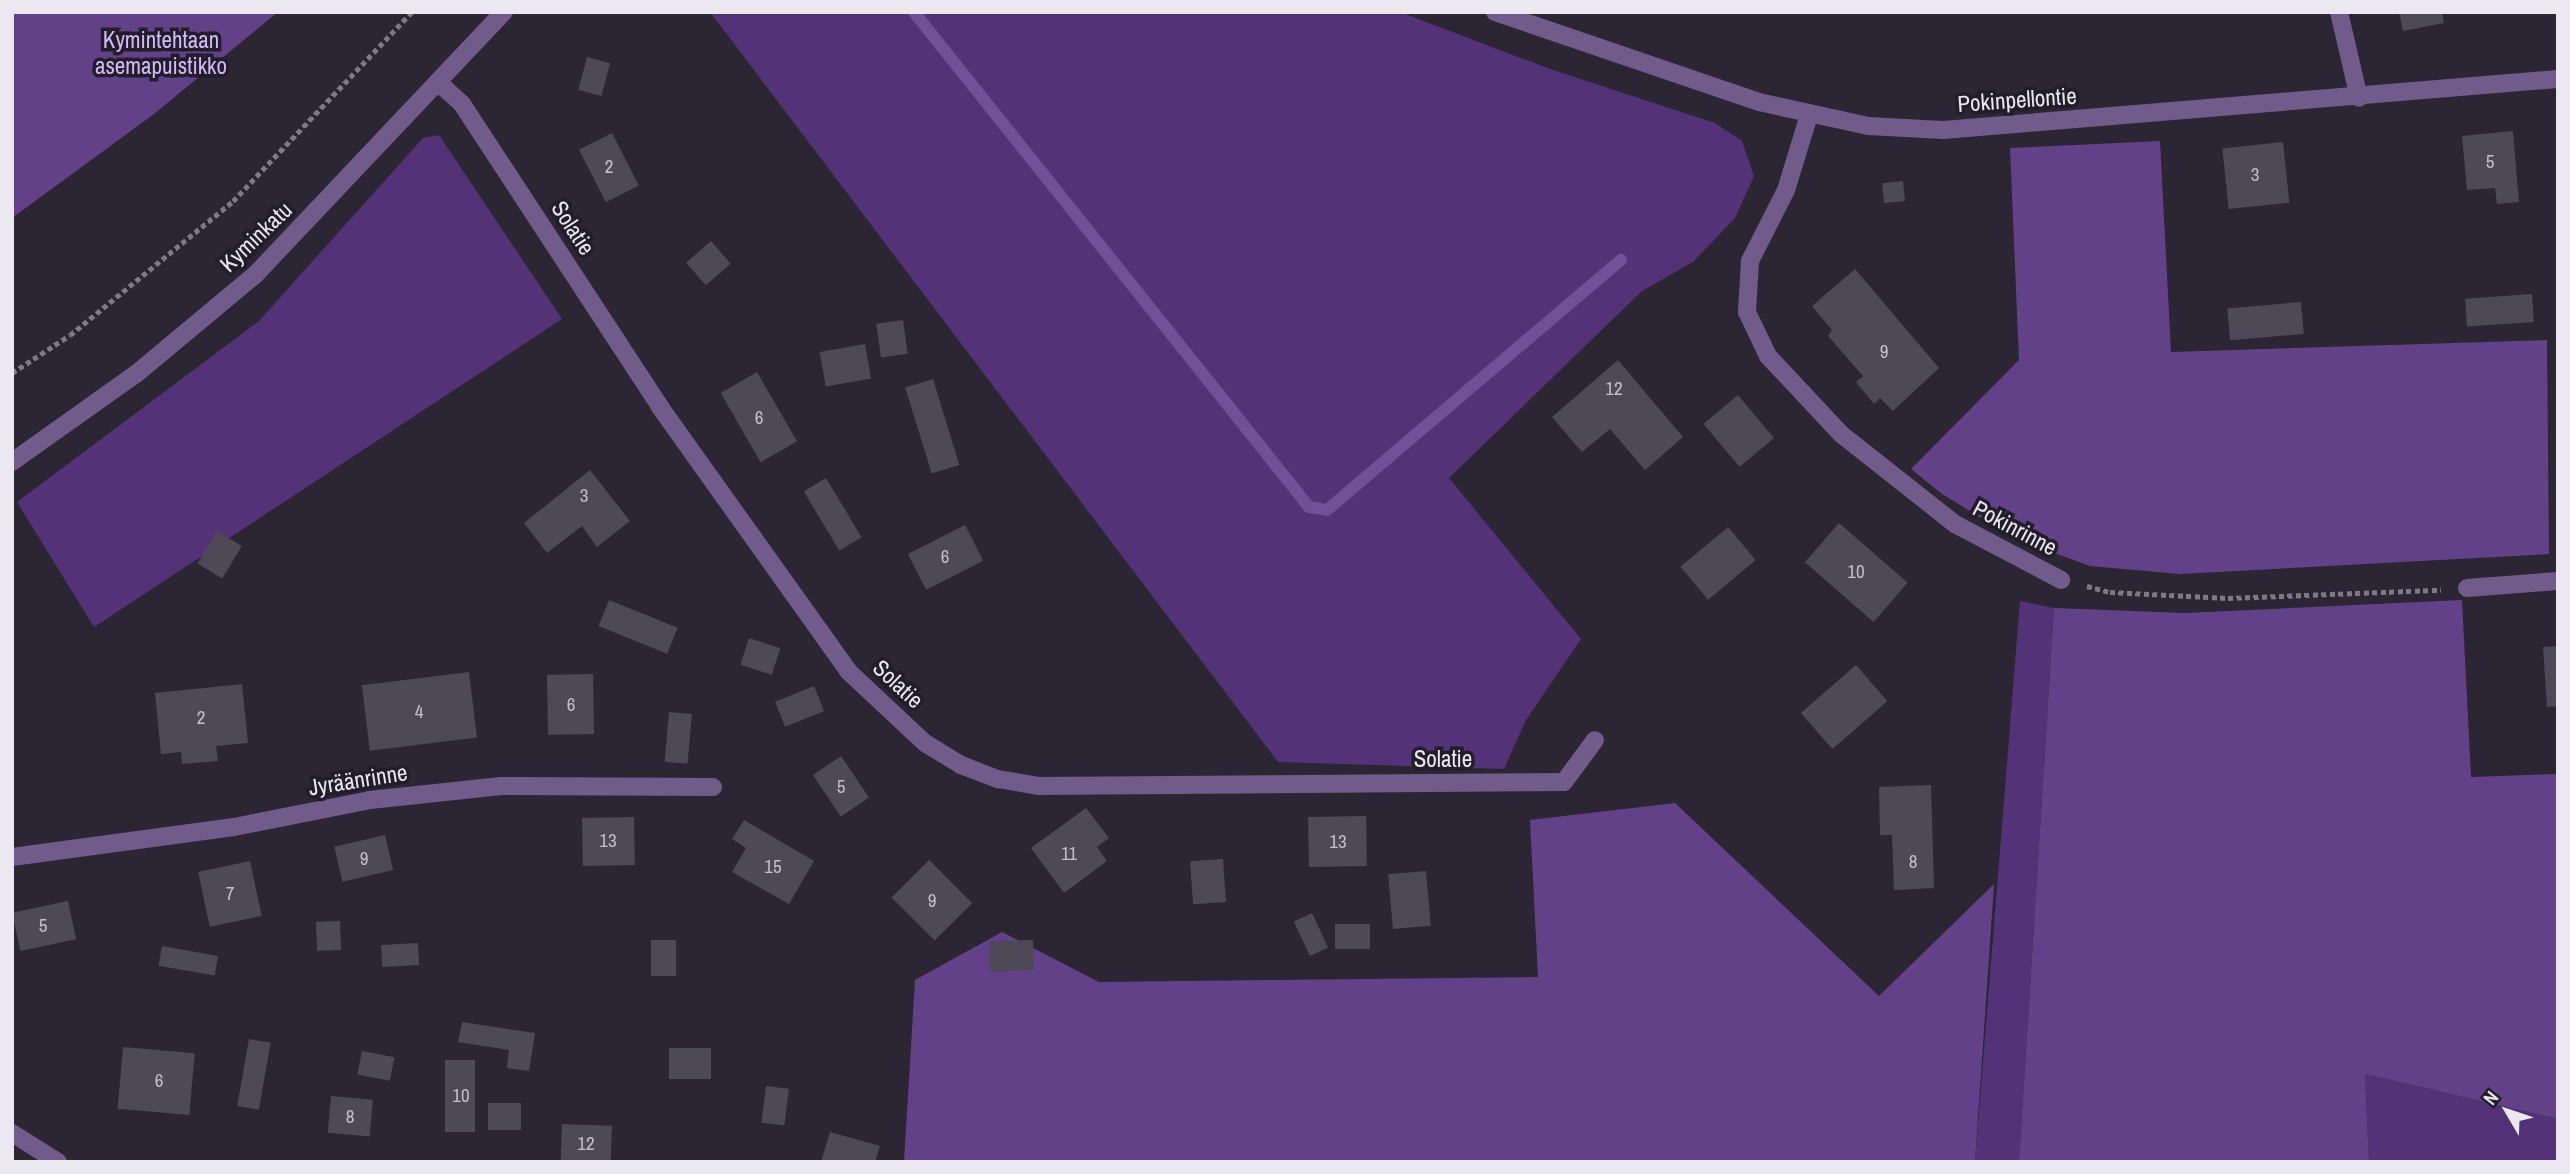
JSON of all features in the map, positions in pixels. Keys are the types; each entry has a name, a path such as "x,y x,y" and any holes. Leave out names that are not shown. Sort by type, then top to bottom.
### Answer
{"street":[{"name":"Kyminkatu","path":"12,462 136,374 255,275 440,84 504,12"},
{"name":"Pokinpellontie","path":"1495,12 1809,115 1868,126 1943,130 2359,98 2558,79"},
{"path":"2339,12 2359,98"},
{"name":"Solatie","path":"440,84 462,104 660,407 848,671 925,743 961,765 998,779 1039,786 1564,782 1595,740"},
{"name":"Pokinrinne","path":"1809,115 1786,190 1750,261 1747,312 1768,356 1841,434 1955,524 2061,580"},
{"path":"2467,589 2558,581"},
{"name":"Jyräänrinne","path":"12,858 234,827 370,800 488,788 713,787"},
{"path":"12,1133 58,1162"}],"path":[{"path":"12,373 70,335 233,201 412,12"},
{"name":"Pokinrinne","path":"2061,580 2110,592 2228,598 2374,596 2467,589"}],"shaded area":[{"path":"710,12 1400,12 1550,69 1715,123 1742,141 1754,176 1735,218 1693,262 1642,291 1449,478 1581,639 1526,720 1504,769 1278,762"},
{"path":"439,135 562,319 94,627 17,502 259,321 423,138"},
{"path":"2020,601 2054,608 2019,1162 1975,1162"},
{"path":"2365,1074 2558,1119 2558,1162 2369,1162"}],"green space":[{"name":"Kymintehtaan asemapuistikko","path":"12,12 278,12 154,114 12,218"},
{"path":"2160,141 2171,352 2547,340 2549,554 2180,574 2090,566 2016,539 1942,494 1911,469 2019,360 2010,148"},
{"path":"2462,600 2471,777 2558,774 2558,1119 2365,1074 2369,1162 2019,1162 2054,608 2185,613"},
{"path":"1675,803 1879,996 1994,884 1975,1162 904,1162 915,980 1002,932 1099,982 1538,977 1530,820"}],"building":[{"path":"2399,12 2442,12 2444,23 2403,31"},
{"path":"587,57 610,63 601,96 578,90"},
{"path":"2513,131 2519,202 2497,204 2495,188 2467,190 2462,136"},
{"path":"612,133 639,186 606,202 579,150"},
{"path":"2283,142 2289,203 2229,209 2222,148"},
{"path":"1903,181 1905,201 1884,203 1882,183"},
{"path":"711,241 731,264 706,285 686,263"},
{"path":"1855,269 1939,368 1893,411 1880,398 1874,404 1856,382 1863,376 1828,336 1832,330 1812,306"},
{"path":"2532,294 2534,322 2467,327 2465,299"},
{"path":"2301,302 2304,334 2230,340 2227,308"},
{"path":"903,320 908,354 881,357 876,324"},
{"path":"865,344 871,378 826,386 820,352"},
{"path":"1618,360 1683,437 1645,470 1610,429 1582,452 1552,417"},
{"path":"757,372 797,441 761,462 721,393"},
{"path":"933,379 959,465 932,474 905,387"},
{"path":"1738,395 1774,438 1740,467 1704,424"},
{"path":"590,470 630,521 597,547 582,526 547,553 524,523"},
{"path":"826,478 862,537 839,551 804,491"},
{"path":"1839,523 1908,583 1874,622 1805,562"},
{"path":"965,525 983,561 926,590 908,554"},
{"path":"1728,527 1756,560 1708,600 1681,567"},
{"path":"217,531 242,546 222,579 197,564"},
{"path":"609,600 678,628 667,654 599,626"},
{"path":"749,638 780,648 772,675 740,665"},
{"path":"2558,646 2558,706 2547,707 2543,647"},
{"path":"1856,665 1887,701 1832,749 1801,713"},
{"path":"469,672 477,738 370,751 362,685"},
{"path":"593,674 594,734 548,735 547,675"},
{"path":"242,684 248,743 216,746 218,761 182,764 181,752 161,754 155,693"},
{"path":"814,686 824,711 785,727 775,702"},
{"path":"669,712 692,714 688,764 665,762"},
{"path":"841,756 869,797 841,816 813,775"},
{"path":"1931,785 1934,888 1894,890 1892,835 1880,835 1879,787"},
{"path":"1086,808 1109,838 1097,847 1107,861 1064,893 1031,848"},
{"path":"1366,816 1367,866 1309,867 1308,817"},
{"path":"634,817 635,865 583,866 582,818"},
{"path":"744,820 814,861 789,904 732,872 746,848 732,839"},
{"path":"385,835 393,870 342,882 334,847"},
{"path":"1223,859 1226,902 1193,904 1190,861"},
{"path":"929,860 972,903 935,941 892,897"},
{"path":"250,861 262,916 210,927 198,872"},
{"path":"1426,871 1431,926 1393,929 1388,874"},
{"path":"68,901 76,939 20,951 12,913"},
{"path":"1312,913 1328,947 1310,956 1294,921"},
{"path":"340,921 341,950 317,951 316,922"},
{"path":"1335,924 1370,924 1370,949 1335,949"},
{"path":"651,940 676,940 676,976 651,976"},
{"path":"1033,940 1034,970 990,972 989,942"},
{"path":"418,943 419,965 382,967 381,945"},
{"path":"162,946 218,956 215,976 159,966"},
{"path":"462,1022 535,1033 529,1071 507,1068 509,1050 458,1042"},
{"path":"249,1039 271,1043 259,1110 237,1106"},
{"path":"123,1047 195,1053 189,1115 118,1109"},
{"path":"669,1048 711,1048 711,1079 669,1079"},
{"path":"362,1051 394,1057 390,1081 357,1075"},
{"path":"445,1060 475,1060 475,1132 445,1132"},
{"path":"766,1086 789,1089 784,1126 761,1123"},
{"path":"331,1096 373,1100 370,1137 328,1133"},
{"path":"488,1103 521,1103 521,1130 488,1130"},
{"path":"562,1124 612,1126 611,1162 561,1162"},
{"path":"830,1132 880,1146 875,1162 821,1162"}],"waterway":[{"path":"914,12 1309,507 1327,510 1621,260"}]}
